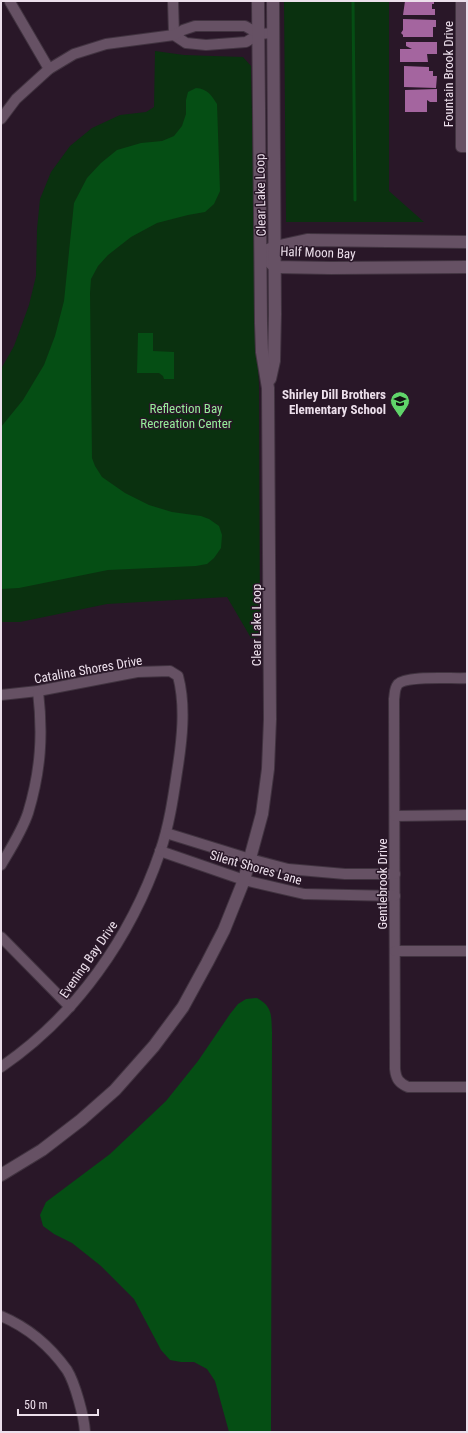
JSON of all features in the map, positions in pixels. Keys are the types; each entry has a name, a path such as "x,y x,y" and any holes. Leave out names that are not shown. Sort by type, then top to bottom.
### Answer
{"street":[{"path":"10,1 49,69"},
{"path":"173,1 174,35"},
{"name":"Clear Lake Loop","path":"1,1175 42,1150 81,1120 115,1090 154,1046 183,1007 224,930 244,880 262,814 268,769 270,719 268,388 262,352 258,1"},
{"name":"Clear Lake Loop","path":"268,388 274,361 275,247 273,1"},
{"name":"Fountain Brook Drive","path":"461,1 464,147"},
{"path":"1,119 16,99 49,69 74,54 106,44 174,35 195,26 245,26 259,34"},
{"path":"174,35 186,43 206,45 246,42 259,34 273,33"},
{"name":"Half Moon Bay","path":"467,242 307,240 275,247 261,254 275,267 467,267"},
{"name":"Catalina Shores Drive","path":"1,695 138,672 170,671 178,676"},
{"name":"Evening Bay Drive","path":"1,1067 41,1036 70,1007 114,948 133,916 145,890 166,833 174,796 180,755 182,719 181,686 178,676"},
{"name":"Gentlebrook Drive","path":"467,678 410,679 399,684 395,689 394,699 396,1077 400,1084 408,1087 467,1087"},
{"path":"1,865 28,814 36,779 41,741 41,720 38,690"},
{"path":"395,816 467,815"},
{"name":"Silent Shores Lane","path":"166,833 250,859 293,869 345,874 395,874"},
{"name":"Silent Shores Lane","path":"160,851 244,880 304,894 395,896"},
{"path":"1,936 70,1007"},
{"path":"395,951 467,951"},
{"path":"1,1316 16,1322 42,1341 67,1371 77,1396 85,1432"}],"green space":[{"path":"284,1 389,1 389,191 424,222 286,222"},
{"name":"Reflection Bay Recreation Center","path":"155,51 184,55 243,57 251,66 256,329 259,386 260,637 251,638 227,597 107,604 20,622 1,622 1,369 14,346 29,305 36,276 37,229 40,199 51,172 70,146 92,128 120,115 146,112 154,107"}],"shaded area":[{"path":"196,88 206,91 211,95 217,104 220,191 214,204 205,212 157,223 131,237 108,255 98,266 91,279 92,458 102,477 125,493 149,505 172,512 201,516 209,519 219,526 222,535 221,548 214,558 207,564 196,566 108,570 19,588 1,589 1,427 23,400 44,365 55,336 64,301 74,203 87,178 101,163 117,150 141,143 162,141 174,136 182,126 186,114 186,100 188,92"},
{"path":"138,333 153,333 153,351 174,352 174,379 164,379 159,373 137,373"},
{"path":"257,998 269,1008 272,1032 271,1432 229,1432 215,1381 207,1369 194,1362 170,1360 161,1350 134,1299 101,1266 72,1243 54,1234 43,1226 40,1215 46,1202 110,1154 166,1101 198,1061 238,1004 246,999"}],"building":[{"path":"405,1 434,1 434,4 432,4 432,9 435,9 435,15 403,15"},
{"path":"403,19 436,20 436,27 433,27 433,37 403,37 401,33 403,30"},
{"path":"406,42 437,42 437,54 427,54 428,62 400,62 400,49 412,49 406,46"},
{"path":"404,66 429,67 429,71 433,71 433,76 437,76 436,88 404,87"},
{"path":"437,89 437,102 430,102 427,100 427,112 405,112 405,90"}],"waterway":[{"path":"353,1 355,200"}],"place":[{"name":"Shirley Dill Brothers Elementary School","path":"400,418"}]}
